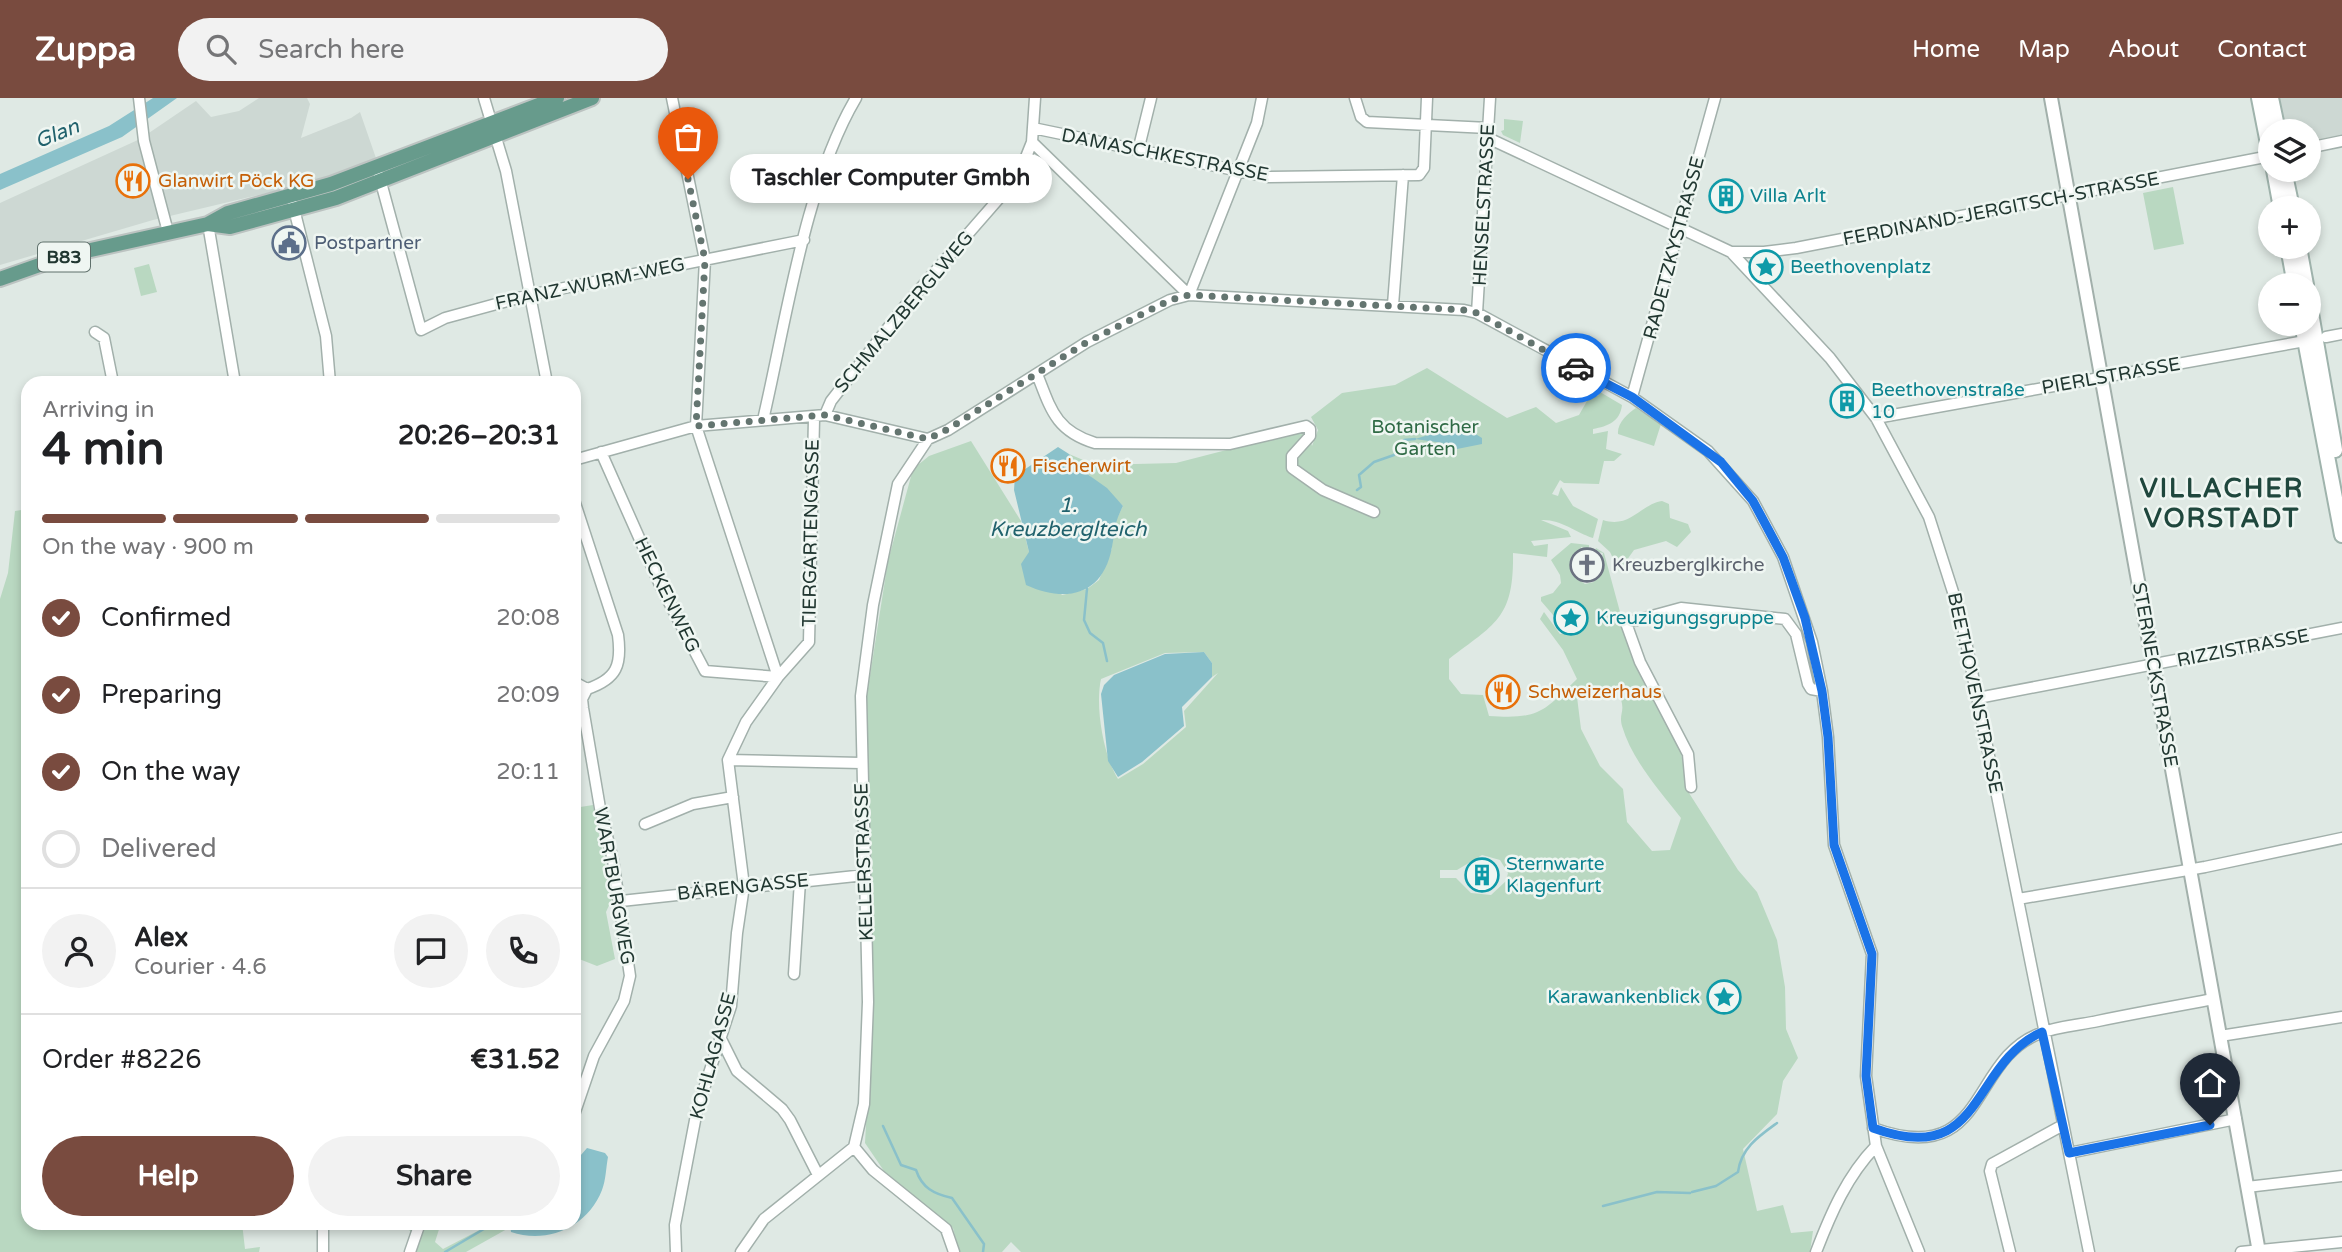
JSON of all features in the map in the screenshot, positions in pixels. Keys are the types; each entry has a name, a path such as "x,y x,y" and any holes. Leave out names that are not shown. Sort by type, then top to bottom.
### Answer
{"main road":[{"name":"B83","path":"293,204 381,182 557,98"},
{"name":"B83","path":"0,279 68,255 168,232 208,224 230,227 293,204 376,167 592,98"},
{"path":"2259,98 2263,119"},
{"path":"2272,98 2276,119"},
{"path":"2304,336 2342,535"},
{"path":"2315,336 2342,484"}],"street":[{"path":"484,98 494,129 546,376"},
{"path":"672,98 705,260 696,426 778,677 746,722 728,760 861,763"},
{"path":"763,421 804,240 831,150 856,98"},
{"name":"SCHMALZBERGLWEG","path":"825,415 831,401 905,306 1002,195 1024,162 1032,142 1035,98"},
{"path":"1138,151 1151,98"},
{"path":"1189,295 1239,172 1257,123 1262,98"},
{"path":"1355,98 1361,117 1367,122 1426,125 1488,133"},
{"path":"1426,125 1427,98"},
{"name":"HENSELSTRASSE","path":"1477,313 1490,98"},
{"name":"RADETZKYSTRASSE","path":"1632,397 1715,98"},
{"name":"STERNECKSTRASSE","path":"2050,98 2259,1251"},
{"path":"139,99 142,132 168,232"},
{"name":"DAMASCHKESTRASSE","path":"1033,128 1239,172 1268,177 1304,178 1423,173 1426,125"},
{"name":"BEETHOVENSTRASSE","path":"1488,133 1731,252 1830,358 1875,418 1933,529 1961,617 2042,1032 2090,1252"},
{"path":"2321,145 2342,141"},
{"path":"1032,142 1189,295"},
{"name":"FERDINAND-JERGITSCH-STRASSE","path":"1731,252 1764,253 1796,248 2258,157"},
{"path":"376,167 381,182"},
{"path":"1393,305 1403,175"},
{"name":"FRANZ-WURM-WEG","path":"381,182 421,330 445,318 529,295 804,240"},
{"path":"293,204 326,336 329,376"},
{"path":"208,224 234,376"},
{"path":"581,458 696,426 814,419 825,415 928,439 1087,342 1170,300 1189,295 1393,305 1477,313 1632,397 1708,451 1753,501 1783,557 1797,595 1822,691 1828,737 1834,845 1872,954 1866,1076 1876,1146 1919,1252"},
{"path":"95,332 104,338 112,376"},
{"path":"2326,337 2342,334"},
{"name":"PIERLSTRASSE","path":"1875,418 2305,341"},
{"path":"1037,374 1058,422 1074,437 1095,443 1230,444 1306,426 1310,429 1310,436 1292,456 1292,468 1323,490 1374,512"},
{"name":"TIERGARTENGASSE","path":"778,677 809,642 814,419"},
{"name":"KELLERSTRASSE","path":"854,1147 864,1104 868,1002 861,763 862,696 883,548 898,484 928,439"},
{"name":"HECKENWEG","path":"601,452 662,587 705,671 778,677"},
{"path":"581,521 618,635 620,653 614,675 607,681 587,689 581,686"},
{"path":"1691,787 1688,754 1640,662 1626,624 1681,608 1785,619 1796,634 1808,684 1811,689 1822,691"},
{"name":"RIZZISTRASSE","path":"1978,698 2342,628"},
{"name":"WARTBURGWEG","path":"581,1094 594,1056 624,1001 630,964 621,901 583,708 582,699 587,689"},
{"name":"KOHLAGASSE","path":"676,1252 675,1225 698,1110 732,997 744,886 728,760"},
{"path":"645,824 693,804 733,797"},
{"path":"2018,900 2342,838"},
{"name":"BÄRENGASSE","path":"621,901 865,875"},
{"path":"794,974 800,881"},
{"path":"1873,1128 1920,1136 1949,1130 1970,1115 2013,1050 2042,1032 2214,999"},
{"path":"2220,1036 2342,1017"},
{"path":"720,1037 737,1071 790,1120 818,1175"},
{"path":"2069,1153 2236,1119"},
{"path":"2010,1252 1990,1171 1992,1164 2063,1125"},
{"path":"1816,1252 1834,1205 1860,1162 1876,1146"},
{"path":"741,1252 764,1219 854,1147 873,1170 946,1228 954,1252"},
{"path":"2247,1187 2342,1176"},
{"path":"323,1230 323,1252"},
{"path":"410,1252 417,1230"},
{"path":"2241,1252 2342,1242"}],"shaded area":[{"path":"259,98 307,98 310,104 301,138 360,112 377,161 308,183 153,220 0,265 0,203 140,139 196,101 211,117 239,111"},
{"path":"2268,98 2342,98 2342,137 2321,143 2321,119 2269,119"}],"green space":[{"path":"1504,119 1523,121 1520,143 1503,135 1501,131 1504,130"},
{"path":"2173,187 2184,244 2154,250 2143,193"},
{"path":"149,264 157,292 141,296 134,268"},
{"name":"Botanischer Garten","path":"1427,368 1507,418 1536,407 1556,423 1579,415 1591,394 1598,396 1600,392 1622,405 1619,416 1612,422 1593,429 1593,434 1608,431 1606,449 1622,454 1614,461 1604,461 1599,484 1564,483 1560,480 1552,494 1558,496 1561,487 1573,506 1598,519 1593,538 1561,524 1541,520 1568,531 1571,537 1531,541 1534,546 1548,544 1547,557 1513,553 1510,592 1506,606 1490,627 1449,659 1449,679 1461,694 1483,695 1489,716 1530,715 1556,700 1577,679 1563,650 1540,619 1544,612 1560,634 1570,632 1572,624 1580,619 1578,612 1566,610 1562,615 1567,623 1566,630 1541,601 1541,597 1553,593 1561,583 1560,575 1551,560 1571,543 1589,545 1589,549 1581,547 1577,569 1574,568 1572,575 1585,584 1594,582 1598,561 1601,561 1603,553 1595,551 1596,548 1604,553 1632,656 1680,748 1689,793 1738,870 1757,892 1777,940 1785,987 1786,1029 1798,1058 1783,1081 1777,1114 1743,1149 1757,1211 1783,1205 1791,1233 1813,1231 1810,1252 1021,1252 1011,1242 1002,1252 959,1252 953,1228 884,1171 865,1143 873,999 866,701 888,561 913,469 929,456 971,441 1021,521 1029,552 1062,595 1087,589 1099,580 1112,548 1112,528 1123,506 1069,454 1095,465 1176,463 1308,429 1312,446 1318,430 1311,417 1342,393 1395,385","holes":["1204,652 1212,663 1212,677 1218,673 1184,711 1186,727 1143,764 1118,779 1108,757 1102,730 1099,703 1101,679 1165,653","1585,689 1617,690 1622,703 1622,726 1632,751 1681,818 1670,850 1652,851 1627,822 1623,789 1600,766 1581,729 1577,697","1482,855 1500,860 1508,873 1506,881 1491,895 1471,893 1456,878 1440,878 1440,870 1457,870"]},
{"path":"1636,408 1661,424 1654,446 1618,434 1621,422"},
{"path":"1662,501 1669,504 1670,518 1688,524 1691,532 1677,547 1666,541 1634,550 1619,571 1610,552 1598,541 1603,520 1612,522 1628,519"},
{"path":"21,510 21,1230 243,1230 245,1249 260,1247 259,1252 0,1252 0,599 8,573 15,511"},
{"path":"593,805 612,899 606,912 615,959 597,966 581,960 581,807"},
{"path":"409,1230 439,1230 435,1242 443,1249 480,1230 505,1230 466,1252 415,1252 416,1241"}],"water":[{"path":"153,98 177,98 122,137 0,190 0,174 109,126"},
{"path":"1449,429 1469,430 1482,438 1482,444 1447,451 1443,443 1415,439"},
{"name":"1. Kreuzberglteich","path":"1058,447 1069,454 1083,471 1107,488 1123,506 1116,523 1107,563 1100,576 1081,591 1068,594 1041,591 1026,585 1021,564 1029,552 1014,490 1015,476"},
{"path":"1204,652 1212,663 1212,677 1182,707 1184,726 1142,762 1118,777 1108,761 1101,694 1104,685 1114,675 1165,654"},
{"path":"587,1148 605,1153 608,1157 602,1190 581,1219 581,1155"},
{"path":"511,1230 564,1230 538,1236"}],"waterway":[{"path":"1357,490 1361,487 1359,475 1374,462 1394,455 1404,440 1415,439"},
{"path":"1087,589 1084,620 1090,633 1103,643 1107,661"},
{"path":"1692,1192 1716,1186 1738,1172 1747,1149 1777,1123"},
{"path":"883,1126 901,1165 916,1170 930,1189 952,1198 984,1244 983,1252"},
{"path":"1603,1206 1657,1192 1690,1193"},
{"path":"445,1252 482,1230"}],"way so far":[{"path":"688,179 705,260 696,426 814,419 825,415 928,439 1087,342 1170,300 1189,295 1464,310 1477,313 1576,368"}],"place":[{"name":"Taschler Computer Gmbh","path":"688,179"},
{"name":"Glanwirt Pöck KG","path":"133,181"},
{"name":"Villa Arlt","path":"1726,196"},
{"name":"Postpartner","path":"289,243"},
{"name":"Beethovenplatz","path":"1766,267"},
{"name":"Beethovenstraße 10","path":"1847,401"},
{"name":"Fischerwirt","path":"1008,466"},
{"name":"Kreuzberglkirche","path":"1587,565"},
{"name":"Kreuzigungsgruppe","path":"1571,618"},
{"name":"Schweizerhaus","path":"1503,692"},
{"name":"Sternwarte Klagenfurt","path":"1482,875"},
{"name":"Karawankenblick","path":"1724,997"}],"district":[{"name":"VILLACHER VORSTADT","path":"2222,503"}],"route":[{"path":"1576,368 1632,397 1721,462 1753,501 1783,557 1812,642 1822,691 1828,737 1834,845 1871,945 1873,967 1866,1085 1873,1128 1920,1136 1949,1130 1970,1115 2003,1061 2013,1050 2025,1040 2042,1032 2069,1153 2210,1125"}],"water label":[{"name":"Glan","path":"57,134"}]}
